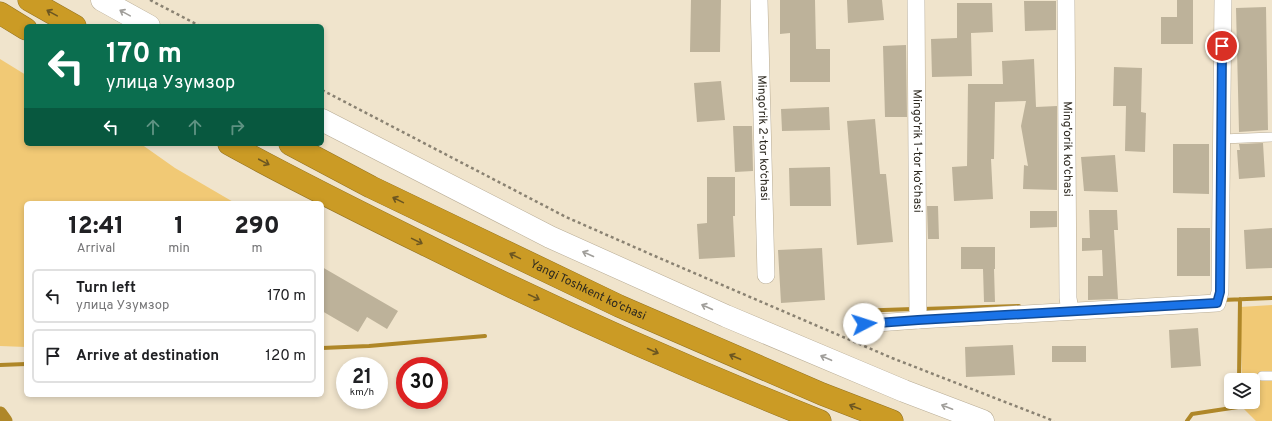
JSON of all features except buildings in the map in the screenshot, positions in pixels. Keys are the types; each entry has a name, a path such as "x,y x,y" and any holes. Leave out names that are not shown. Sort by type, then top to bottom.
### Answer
{"highway":[{"path":"29,0 71,24"},
{"path":"0,13 24,27"},
{"path":"233,146 355,211 563,311 705,374 820,421"},
{"name":"Yangi Toshkent ko‘chasi","path":"294,146 371,187 619,306 822,394 892,421"}],"main road":[{"path":"102,0 144,24"},
{"path":"324,121 550,237 726,316 904,391 983,421"}],"street":[{"name":"Mingo‘rik 2-tor ko‘chasi","path":"759,0 766,275"},
{"name":"Mingo‘rik 1-tor ko‘chasi","path":"916,0 917,311"},
{"name":"Ming'orik ko'chasi","path":"1066,0 1069,305"},
{"path":"864,324 917,311 1219,298 1223,0"}],"lane":[{"path":"1222,138 1272,137"},
{"path":"1262,376 1272,376"}],"path":[{"path":"150,0 196,24"},
{"path":"324,91 580,223 657,258 892,358 1054,421"}],"shaded area":[{"path":"0,59 24,74 24,146 144,146 175,168 232,201 24,201 24,347 0,346"},
{"path":"1272,305 1272,421 1256,421 1244,409 1260,409 1260,373 1242,373 1240,307"}],"waterway":[{"path":"1222,300 1272,298"},
{"path":"1239,373 1240,299"},
{"path":"922,309 1019,306"},
{"path":"854,311 913,309"},
{"path":"324,348 369,346 485,336"},
{"path":"0,365 24,364"},
{"path":"1187,421 1192,414 1225,409"},
{"path":"0,414 5,421"}],"route":[{"path":"864,324 1217,303 1220,292 1222,46"}]}
